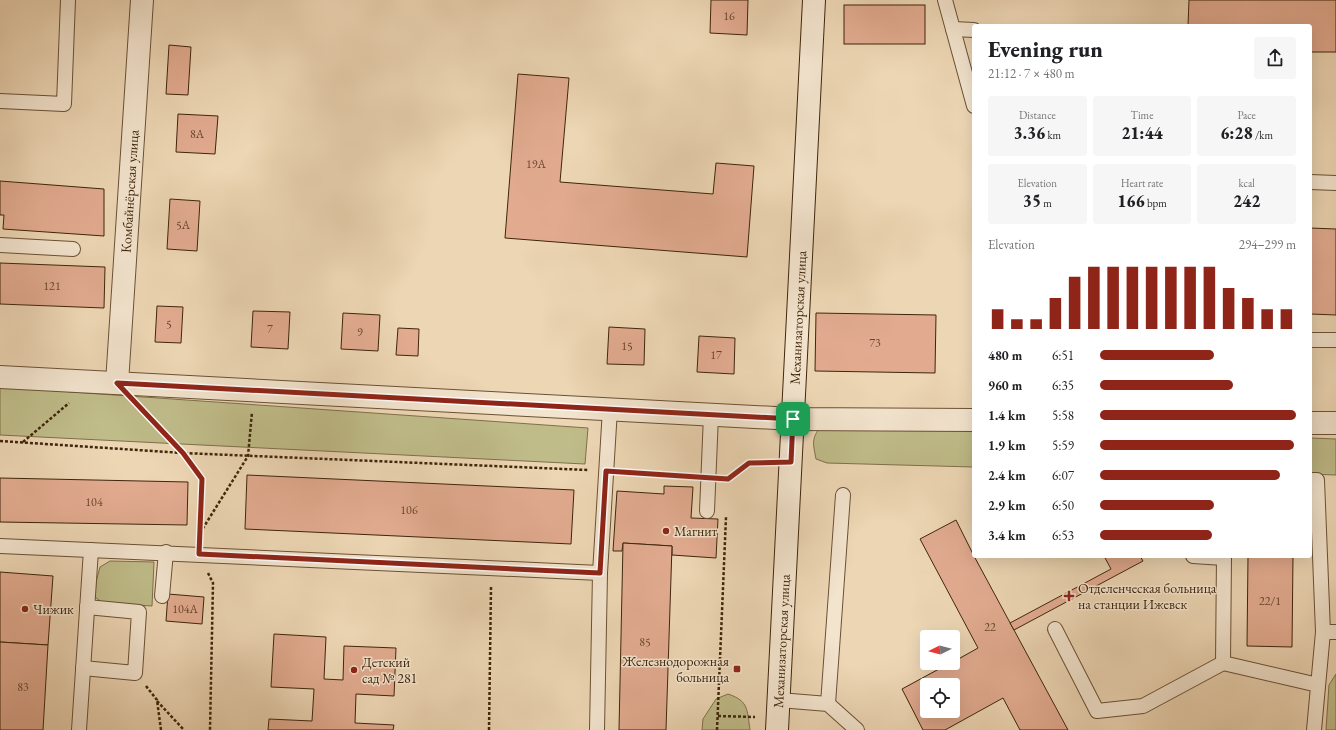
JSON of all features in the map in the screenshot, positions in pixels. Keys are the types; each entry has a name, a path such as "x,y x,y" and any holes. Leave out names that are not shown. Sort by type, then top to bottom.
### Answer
{"street":[{"name":"Комбайнёрская улица","path":"117,383 142,0"},
{"name":"Механизаторская улица","path":"778,716 814,0"},
{"path":"0,377 793,419 972,420"},
{"path":"1312,423 1336,423"}],"lane":[{"path":"0,101 64,104 68,0"},
{"path":"945,0 972,99"},
{"path":"953,29 972,30"},
{"path":"1312,182 1336,183"},
{"path":"0,245 73,249"},
{"path":"1312,340 1336,340"},
{"path":"597,730 600,573 610,409"},
{"path":"707,511 711,415"},
{"path":"1312,480 1317,480 1329,632 1318,685 1314,730"},
{"path":"828,704 843,495"},
{"path":"0,546 166,552 492,569 600,573"},
{"path":"79,730 91,550"},
{"path":"162,596 166,552"},
{"path":"1222,663 1224,558"},
{"path":"83,668 135,673 139,612 87,607"},
{"path":"1055,629 1097,711 1143,706 1222,663 1318,685"},
{"path":"778,716 828,704"},
{"path":"828,704 857,730"}],"path":[{"path":"24,442 94,382"},
{"path":"117,383 183,453 202,479 199,554 213,584 210,730"},
{"path":"200,534 248,456 254,390"},
{"path":"0,441 183,453 606,471 728,479 749,463 791,462"},
{"path":"717,730 726,511"},
{"path":"489,730 492,569"},
{"path":"135,673 184,730"},
{"path":"157,700 161,730"},
{"path":"718,716 778,716"}],"shaded area":[{"path":"0,387 588,428 585,464 0,435"},
{"path":"821,426 972,430 972,467 827,463 816,459 814,438"},
{"path":"1312,438 1336,439 1336,475 1312,474"},
{"path":"110,561 154,562 152,606 103,603 95,597 96,582 100,567"},
{"path":"1336,674 1336,730 1326,730 1329,685"},
{"path":"728,694 740,700 746,707 750,730 702,730 703,719 716,699"}],"building":[{"path":"711,0 748,0 747,35 710,33"},
{"path":"1189,0 1336,0 1336,52 1312,52 1312,24 1188,24"},
{"path":"844,5 925,5 925,44 844,44"},
{"path":"169,45 191,47 188,95 166,94"},
{"path":"518,74 569,78 560,182 713,194 716,163 754,166 747,257 505,238"},
{"path":"178,114 218,116 215,154 176,152"},
{"path":"0,181 104,189 104,236 3,229 4,215 0,215"},
{"path":"170,199 200,201 197,251 167,249"},
{"path":"1312,228 1336,229 1336,315 1312,314"},
{"path":"0,263 105,267 104,308 0,304"},
{"path":"157,306 183,307 181,343 155,342"},
{"path":"253,311 290,312 288,349 251,347"},
{"path":"343,313 380,315 378,351 341,349"},
{"path":"816,313 936,315 935,373 815,371"},
{"path":"609,327 645,329 644,365 607,364"},
{"path":"398,328 419,329 418,356 396,355"},
{"path":"699,336 735,338 734,374 697,372"},
{"path":"247,475 574,490 571,544 245,529"},
{"path":"0,478 188,482 187,525 0,522"},
{"name":"Магнит","path":"664,486 693,487 691,518 718,519 716,558 672,555 672,546 623,543 622,551 613,551 617,491 664,494"},
{"path":"956,520 972,552 972,558 975,558 1068,730 1020,730 1003,698 945,730 923,730 902,689 920,679 920,718 960,718 960,678 922,678 937,670 960,670 960,658 978,648 920,539"},
{"path":"623,543 672,546 666,730 619,730"},
{"path":"1105,558 1141,558 1143,561 1014,630 1010,623 1111,569"},
{"path":"1248,558 1293,558 1292,647 1247,646"},
{"name":"Чижик","path":"0,572 53,576 48,645 0,642"},
{"path":"168,594 204,597 202,624 166,621"},
{"path":"274,634 326,637 324,679 343,680 344,646 396,648 394,696 356,694 355,723 394,725 393,730 268,730 269,719 312,721 314,689 271,687"},
{"path":"0,642 48,645 43,730 0,730"}],"place":[{"name":"Магнит","path":"666,531"},
{"name":"Отделенческая больница на станции Ижевск","path":"1069,596"},
{"name":"Чижик","path":"25,609"},
{"name":"Железнодорожная больница","path":"737,669"},
{"name":"Детский сад № 281","path":"354,670"}],"route":[{"path":"117,383 313,393 793,419 791,462 749,463 728,479 606,471 600,573 199,554 202,479 183,453 117,383"}]}
